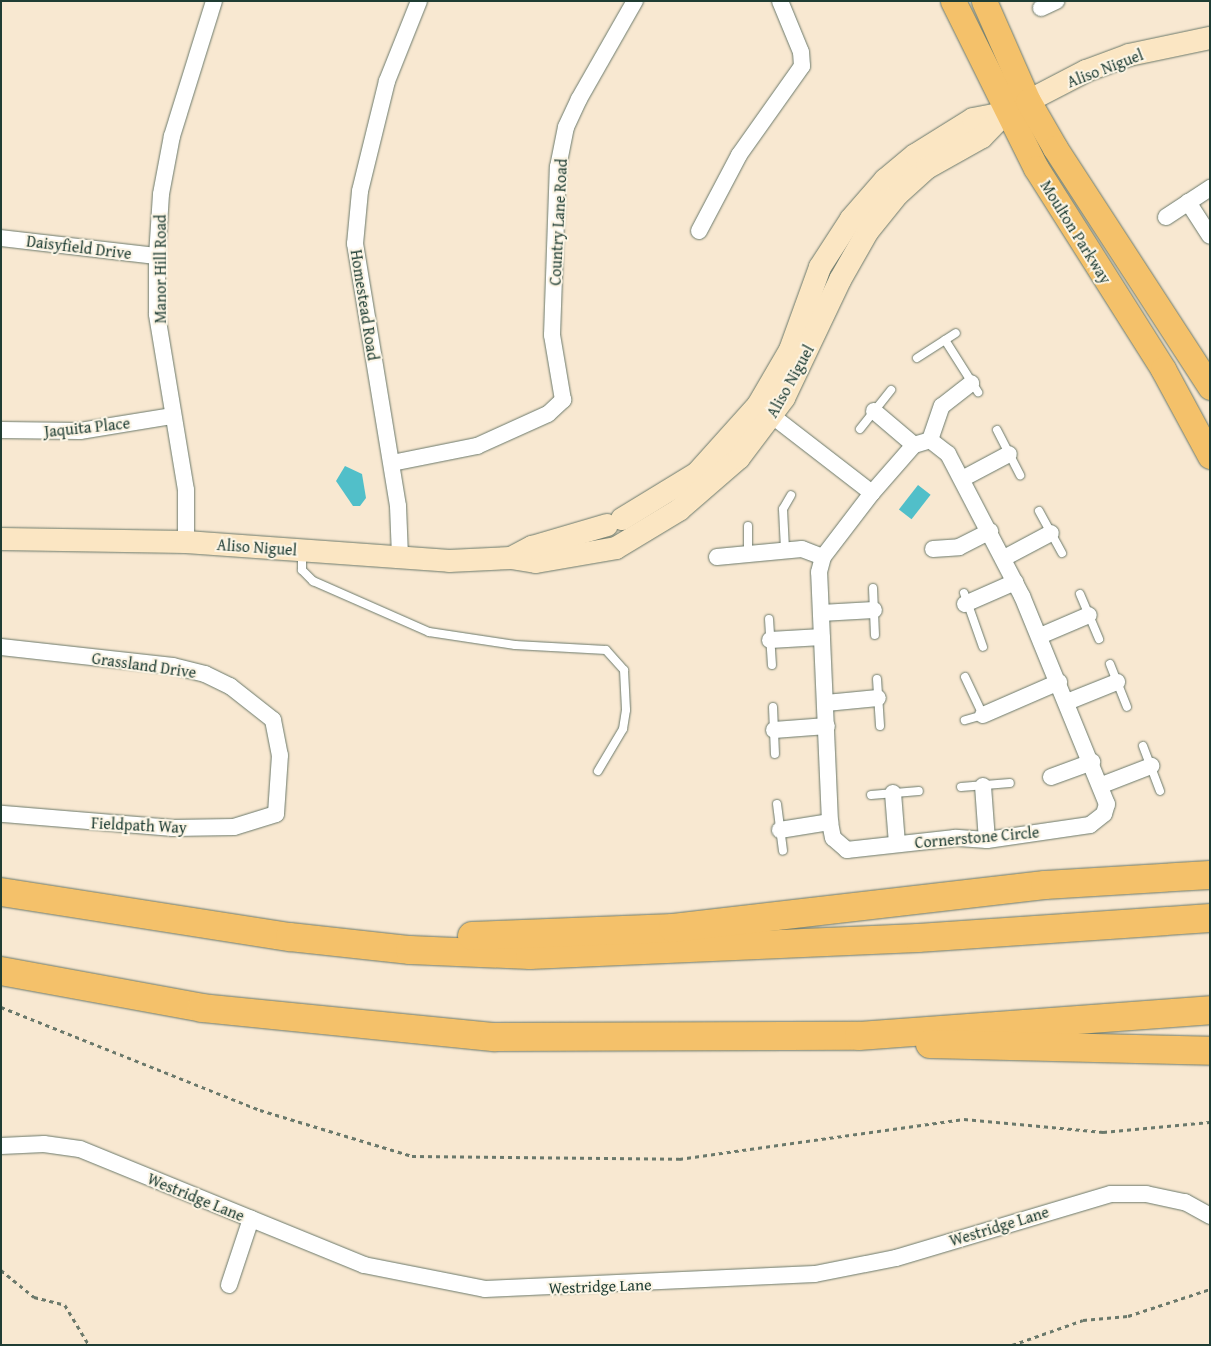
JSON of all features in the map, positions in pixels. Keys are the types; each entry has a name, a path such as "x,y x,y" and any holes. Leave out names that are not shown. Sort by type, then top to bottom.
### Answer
{"highway":[{"path":"290,937 673,928 1045,885 1210,875"},
{"path":"1,892 290,937 410,950 530,955 918,938 1210,918"},
{"path":"1,971 202,1008 494,1037 859,1036 1210,1010"},
{"path":"859,1036 909,1044 1210,1051"}],"main road":[{"name":"Moulton Parkway","path":"953,1 1005,113 1163,370 1210,456"},
{"name":"Moulton Parkway","path":"984,1 1028,101 1094,211 1210,387"}],"street":[{"name":"Manor Hill Road","path":"186,542 186,490 157,314 157,256 161,194 172,136 214,1"},
{"name":"Homestead Road","path":"400,556 392,463 355,244 360,191 386,82 419,1"},
{"name":"Country Lane Road","path":"392,463 477,446 548,414 563,400 552,335 558,167 566,127 579,98 635,1"},
{"path":"699,231 739,154 802,66 801,52 780,1"},
{"path":"1041,8 1056,1"},
{"name":"Aliso Niguel","path":"1,539 186,542 449,561 511,558 536,562 602,552 631,541 703,480 765,411 790,350 820,267 851,219 885,180 942,136 973,119 1005,113 1130,55 1210,38"},
{"path":"1166,217 1210,188"},
{"path":"1188,202 1210,236"},
{"name":"Daisyfield Drive","path":"1,238 157,256"},
{"path":"874,411 914,445 930,440 942,406 975,387"},
{"path":"765,411 872,493"},
{"name":"Jaquita Place","path":"1,430 80,431 173,416"},
{"name":"Cornerstone Circle","path":"914,445 872,493 823,557 819,572 830,822 833,838 847,850 897,844 987,840 1090,825 1104,814 1108,804 1102,785 1040,636 1004,558 943,447 930,440"},
{"path":"962,479 1009,454"},
{"name":"Aliso Niguel","path":"511,558 532,547 608,524 703,480"},
{"path":"933,549 960,547 990,531"},
{"path":"1004,558 1051,534"},
{"path":"717,557 802,548 823,557"},
{"path":"964,599 1015,582"},
{"path":"821,613 874,610"},
{"path":"1040,636 1089,615"},
{"path":"770,640 822,637"},
{"name":"Grassland Drive","path":"1,647 173,666 205,674 230,686 273,720 280,755 276,814"},
{"path":"983,714 1059,682"},
{"path":"1067,702 1117,682"},
{"path":"826,703 878,698"},
{"path":"774,730 827,726"},
{"path":"1051,777 1092,762"},
{"path":"1102,785 1151,766"},
{"path":"983,786 987,840"},
{"path":"893,793 897,844"},
{"name":"Fieldpath Way","path":"1,814 173,828 234,827 276,814"},
{"path":"780,830 830,822"},
{"name":"Westridge Lane","path":"1,1146 44,1144 80,1149 324,1251 399,1274 452,1285 519,1289 815,1274 896,1258 1111,1194 1146,1194 1185,1202 1210,1216"},
{"path":"229,1285 251,1220"}],"lane":[{"path":"916,358 956,333"},
{"path":"945,340 975,387"},
{"path":"860,428 891,390"},
{"path":"997,430 1020,474"},
{"path":"785,549 783,509 791,495"},
{"path":"1039,511 1062,554"},
{"path":"602,552 608,524"},
{"path":"748,526 748,553"},
{"path":"302,550 302,570 312,580 429,632 486,642 606,650 624,670 626,710 623,729 598,771"},
{"path":"873,588 875,635"},
{"path":"1080,594 1099,639"},
{"path":"964,599 983,647"},
{"path":"769,619 772,665"},
{"path":"1110,664 1127,707"},
{"path":"965,678 983,714 965,720"},
{"path":"877,679 880,726"},
{"path":"773,707 775,754"},
{"path":"1143,746 1160,790"},
{"path":"961,787 1010,783"},
{"path":"871,796 918,791"},
{"path":"777,804 783,852"}],"path":[{"path":"1,1007 260,1110 412,1156 679,1159 964,1119 1103,1132 1210,1122"},
{"path":"1,1270 34,1297 65,1304 89,1345"},
{"path":"1012,1345 1083,1320 1128,1316 1210,1289"}],"water":[{"path":"345,466 362,474 366,498 360,506 353,506 336,481"},
{"path":"918,485 931,495 912,519 899,509"}]}
